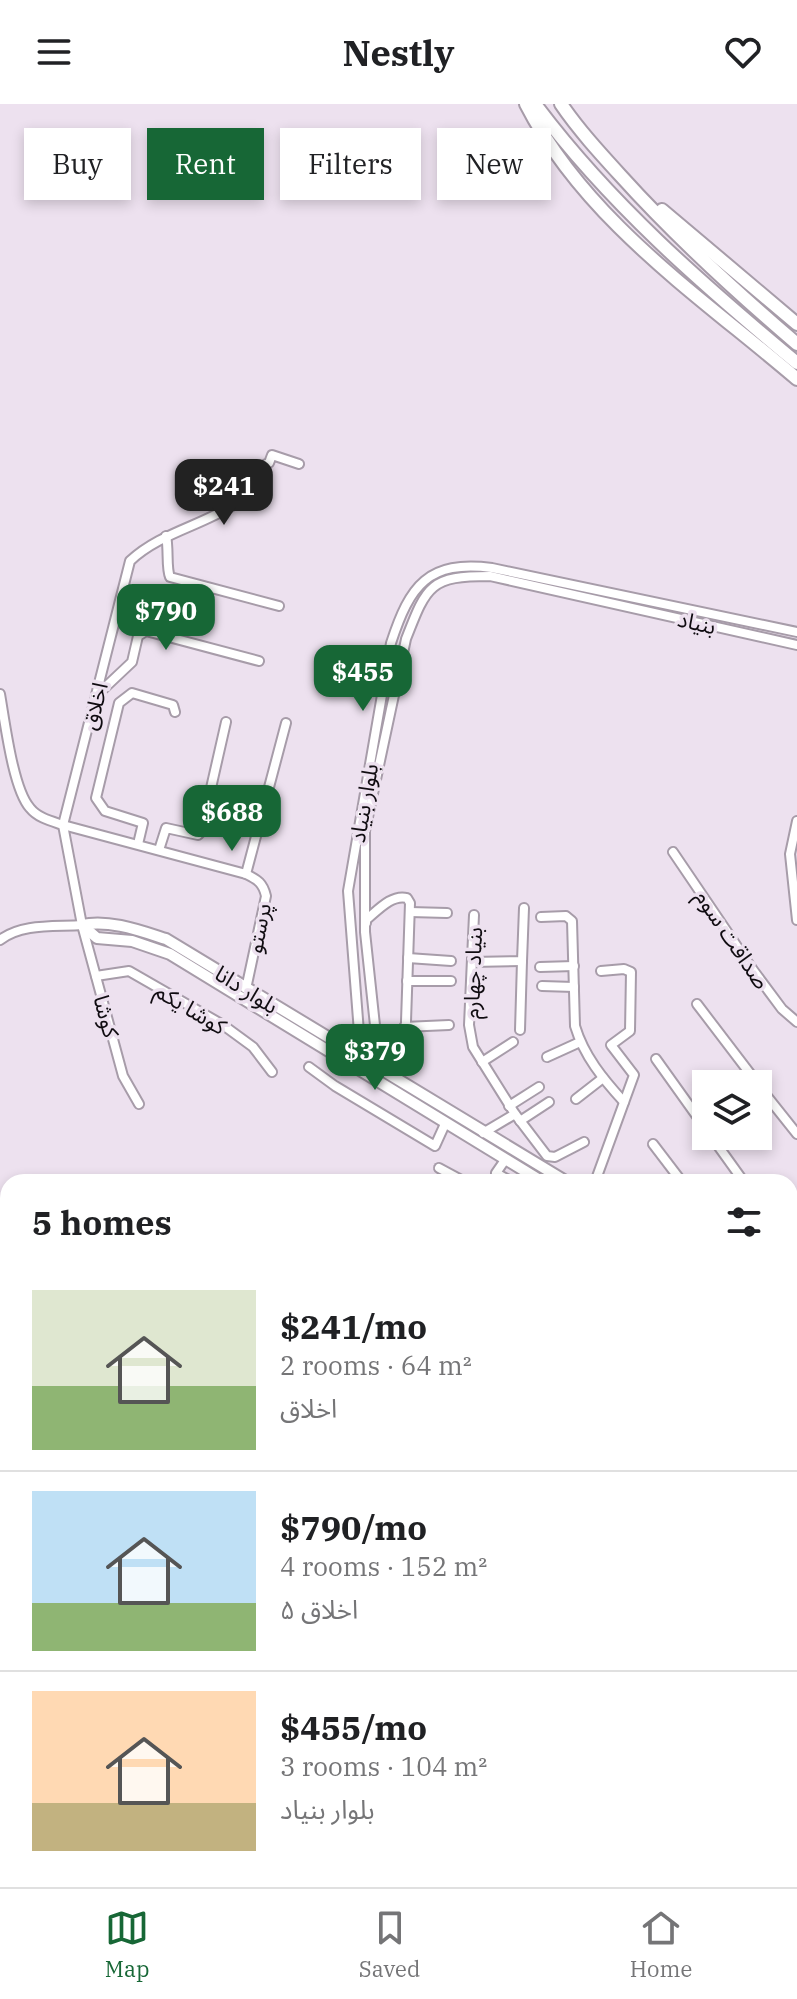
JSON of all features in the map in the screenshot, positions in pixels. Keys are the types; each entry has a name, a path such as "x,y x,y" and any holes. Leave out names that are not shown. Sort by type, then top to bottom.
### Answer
{"main road":[{"path":"526,104 539,129 607,215 675,281 797,379"},
{"path":"535,104 570,150 613,198 715,295 797,363"},
{"path":"561,104 623,178 723,281 797,344"},
{"path":"623,178 797,324"}],"street":[{"name":"اخلاق","path":"63,825 130,561 140,551 166,536 235,504 250,490 256,471 269,463 272,455 299,464"},
{"path":"166,536 170,577 279,606"},
{"name":"بلوار بنیاد","path":"359,1063 348,891 391,643 400,616 412,596 427,580 443,568 465,565 492,568 597,596"},
{"name":"بلوار بنیاد","path":"379,1076 365,932 365,831 406,639 417,612 432,586 455,576 490,576 597,596"},
{"path":"597,596 797,632"},
{"name":"بنیاد","path":"597,596 797,645"},
{"path":"96,695 129,666 138,636 146,631 259,661"},
{"path":"138,844 143,823 105,811 96,798 119,703 132,693 173,705 175,712"},
{"name":"پرستو","path":"0,694 19,787 24,800 38,815 63,825 246,874 264,887 266,896 246,989"},
{"path":"159,850 166,828 198,835 201,832 226,722"},
{"path":"246,874 286,723"},
{"path":"797,821 790,854 797,920"},
{"path":"0,940 13,932 31,928 82,925 63,825"},
{"name":"صداقت سوم","path":"673,852 753,970 782,1009 797,1022"},
{"path":"365,932 366,920 392,899 407,898 410,912 405,1051"},
{"path":"520,1030 524,908"},
{"path":"410,912 447,913"},
{"name":"بنیاد چهارم","path":"474,915 469,1025 473,1047 517,1118 550,1157 584,1142"},
{"path":"541,917 566,916 572,921 575,1026 580,1042 603,1078 624,1102"},
{"name":"بلوار دانا","path":"82,925 93,923 137,930 166,939 379,1076 445,1124 529,1174"},
{"name":"بلوار دانا","path":"82,925 97,938 144,944 170,954 359,1063"},
{"name":"کوشا","path":"82,925 123,1076 139,1104"},
{"path":"408,958 451,961"},
{"path":"472,962 522,961"},
{"path":"540,967 574,966"},
{"path":"598,1174 634,1075 611,1045 630,1031 632,976 629,970 601,971"},
{"name":"کوشا یکم","path":"96,976 129,971 223,1025 253,1047 272,1072"},
{"path":"407,981 451,981"},
{"path":"542,986 574,987"},
{"path":"697,1004 747,1070"},
{"path":"404,1027 449,1025"},
{"path":"482,1062 513,1042"},
{"path":"547,1057 580,1042"},
{"path":"656,1059 692,1109"},
{"path":"309,1067 435,1146 445,1124"},
{"name":"بلوار دانا","path":"379,1076 553,1174"},
{"path":"576,1099 603,1078"},
{"path":"509,1106 539,1087"},
{"path":"483,1133 549,1102"},
{"path":"772,1102 797,1134"},
{"path":"653,1144 676,1174"},
{"path":"721,1150 738,1174"},
{"path":"498,1174 505,1160"},
{"path":"439,1168 450,1174"}]}
